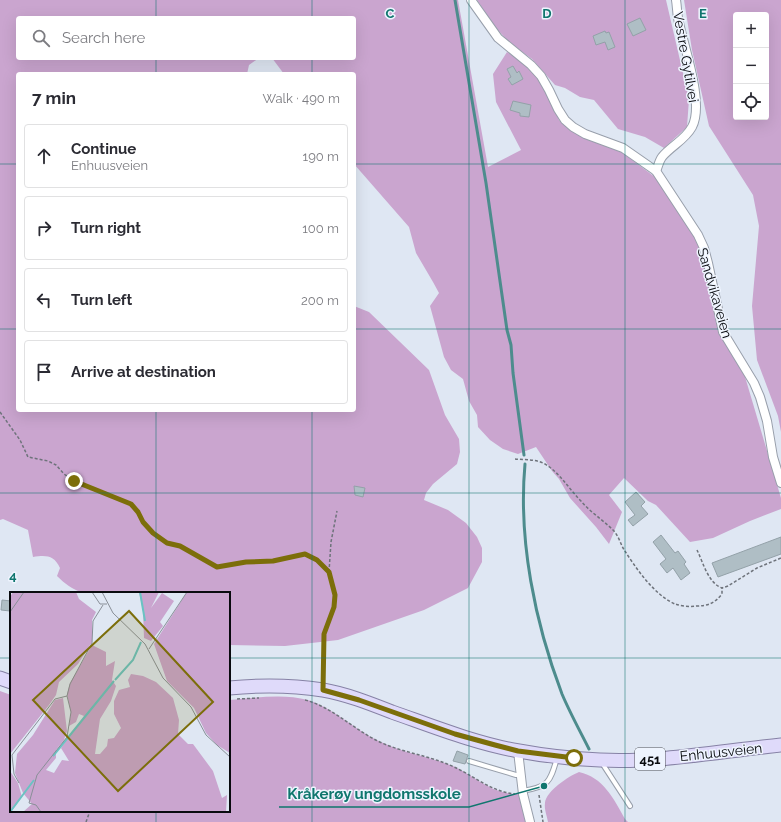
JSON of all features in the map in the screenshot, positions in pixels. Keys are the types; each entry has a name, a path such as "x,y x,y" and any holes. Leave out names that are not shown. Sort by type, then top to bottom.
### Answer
{"main road":[{"path":"0,678 10,682"},
{"name":"Enhuusveien","path":"230,694 279,686 323,690 359,700 455,734 518,751 601,760 669,758 781,745"}],"street":[{"name":"Sandvikaveien","path":"471,0 498,38 531,64 541,76 565,120 584,134 623,148 656,172 698,235 704,248 722,328 727,340 754,384 760,397 767,421 773,457 781,483"},
{"name":"Vestre Gytilvei","path":"656,172 662,158 687,135 693,126 695,118 696,104 694,86 678,18 676,0"},
{"path":"518,751 522,793 530,822"}],"lane":[{"path":"522,793 538,789 550,780 558,756"},
{"path":"601,760 630,806"},
{"path":"469,761 516,775 521,775"}],"path":[{"path":"0,412 15,433 28,457 52,463 74,481 131,504 138,512 143,522 153,533 167,543 180,546 217,567 246,562 273,561 305,554 317,560 329,572"},
{"path":"515,459 537,460 553,470 567,483 580,501 612,529 632,562 651,586 675,604 687,606 709,605 717,600 722,594 722,588"},
{"path":"318,705 323,690 324,634 334,607 335,595 329,572 331,542 337,511"},
{"path":"697,550 710,578 716,586 722,588 758,568 781,558"},
{"path":"230,694 260,698"},
{"path":"303,699 318,705 382,743 453,766 491,787 506,793 522,793"},
{"path":"538,789 543,822"},
{"path":"86,822 90,812"}],"shaded area":[{"path":"0,0 458,0 488,167 521,150 496,102 493,74 507,52 532,68 548,94 559,120 568,128 620,151 663,183 699,242 722,334 743,370 781,498 781,509 713,538 690,542 656,505 648,501 624,478 609,495 622,512 609,544 570,498 559,479 536,447 518,454 503,449 490,440 478,427 477,415 469,401 463,379 451,370 444,357 430,306 439,293 416,253 409,227 356,166 356,72 282,72 274,60 356,60 356,16 16,16 16,60 256,60 249,65 247,72 16,72 16,412 356,412 356,307 369,312 429,370 445,415 459,439 460,452 457,464 433,484 426,493 424,500 448,510 466,523 477,537 482,548 482,562 468,588 424,610 338,640 285,646 230,645 230,592 80,592 69,586 57,576 60,568 52,558 46,556 33,557 28,530 3,519 0,520"},
{"path":"477,0 666,0 689,99 687,127 664,148 645,137 618,129 594,100 580,97 565,88 555,85 532,59 510,43 495,27"},
{"path":"684,0 781,0 781,432 778,416 757,360 752,306 759,226 753,195 709,126 692,50"},
{"path":"0,691 10,695 10,812 230,812 230,700 279,696 308,700 318,704 381,742 453,766 493,789 511,794 523,794 529,822 0,822"},
{"path":"579,772 595,779 607,790 628,822 548,822 545,808 546,798 559,784"}],"building":[{"path":"640,18 646,30 633,36 627,24"},
{"path":"605,31 606,33 609,32 615,47 608,50 605,42 596,45 593,36"},
{"path":"513,66 517,73 519,71 523,79 512,85 508,79 511,77 507,69"},
{"path":"513,101 531,105 529,117 520,116 520,113 510,110"},
{"path":"354,486 365,488 363,497 355,495"},
{"path":"636,492 645,502 641,506 648,514 633,526 628,520 635,515 625,502"},
{"path":"661,535 675,553 678,551 686,562 684,564 690,573 681,580 673,568 667,573 660,564 666,559 653,542"},
{"path":"781,537 781,554 718,577 712,563"},
{"path":"2,600 10,601 10,611 1,610"},
{"path":"457,751 468,755 465,764 453,761"}],"waterway":[{"path":"455,0 486,183 507,330 511,345 513,373 524,455"},
{"path":"525,464 523,493 524,522 531,581 537,610 552,667 562,694 589,749"}],"place":[{"name":"Kråkerøy ungdomsskole","path":"544,786"}],"route":[{"path":"74,481 131,504 138,512 143,522 153,533 167,543 180,546 217,567 246,562 273,561 305,554 317,560 329,572 335,595 334,607 324,634 323,690 359,700 455,734 495,745 518,751 574,758"}]}
